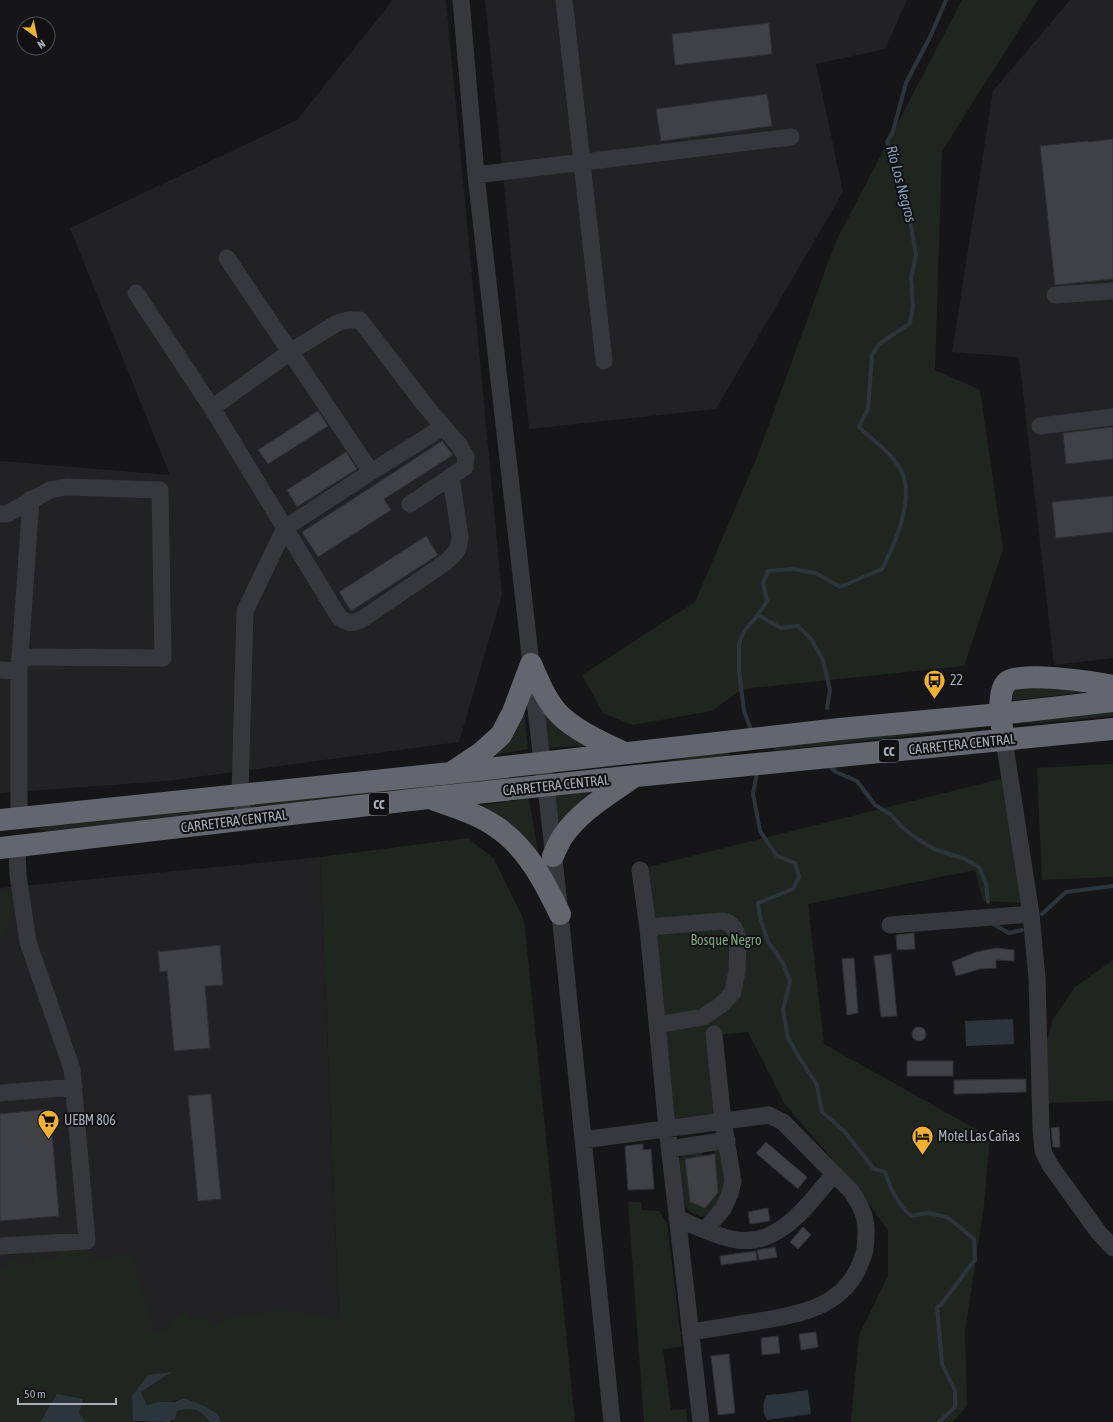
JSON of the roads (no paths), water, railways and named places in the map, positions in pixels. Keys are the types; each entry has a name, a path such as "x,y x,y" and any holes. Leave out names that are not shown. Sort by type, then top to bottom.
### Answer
{"highway":[{"path":"531,664 546,696 560,716 580,730 624,753"},
{"path":"451,773 481,753 501,735 513,712 531,664"},
{"path":"1004,740 1000,714 1003,688 1007,682 1018,677 1090,682 1113,686"},
{"name":"CARRETERA CENTRAL","path":"9,819 451,773 772,736 922,720 1000,714 1113,701"},
{"name":"CARRETERA CENTRAL","path":"9,847 428,798 1113,729"},
{"path":"553,856 563,836 581,816 605,796 636,776"},
{"path":"428,798 465,811 495,826 521,848 543,880 560,914"},
{"path":"9,819 9,847"}],"street":[{"path":"461,0 476,175 560,914 612,1422"},
{"path":"564,0 604,361"},
{"path":"476,175 791,137"},
{"path":"227,258 371,472"},
{"path":"1055,295 1113,291"},
{"path":"136,293 212,408 339,617 344,622 353,623 361,620 446,562 456,553 460,537 451,476"},
{"path":"212,408 290,352 337,323 349,320 360,320 443,427 459,445 466,458 465,467 410,504"},
{"path":"1040,426 1113,417"},
{"path":"244,820 240,794 245,611 285,528 443,427"},
{"path":"0,514 7,514 50,490 67,487 160,490 163,658 20,664 0,670"},
{"path":"9,819 31,500"},
{"path":"1004,740 1031,914 1037,978 1041,1128 1043,1151 1050,1166 1099,1233 1113,1248"},
{"path":"0,1246 87,1240 72,1069 28,942 18,875 9,847"},
{"path":"640,870 648,927 667,1128 701,1422"},
{"path":"890,925 1031,914"},
{"path":"648,927 722,921 729,923 734,928 738,938 737,971 732,992 721,1005 703,1017 657,1025"},
{"path":"705,1230 723,1209 730,1194 733,1181 723,1121 714,1034"},
{"path":"0,1093 74,1088"},
{"path":"583,1140 769,1115 783,1122 851,1191 860,1204 866,1220 864,1257 853,1280 839,1295 824,1304 789,1316 690,1332"},
{"path":"670,1149 727,1140"},
{"path":"678,1218 733,1240 754,1241 768,1237 793,1221 834,1174"}],"waterway":[{"name":"Río Los Negros","path":"752,732 744,711 739,670 739,644 744,631 758,615 767,601 763,583 768,571 791,569 816,573 840,587 882,569 903,518 906,490 904,477 894,460 859,427 868,409 872,355 879,344 910,323 913,307 911,277 916,255 906,198 887,142 893,131 906,83 931,35 946,0"},
{"path":"758,615 781,628 798,626 811,639 823,660 830,690 827,708"},
{"path":"828,765 836,772 857,781 875,805 890,814 902,827 920,841 934,849 965,859 979,867 986,883 988,902"},
{"name":"Río Los Negros","path":"757,771 753,794 760,831 777,856 795,863 799,877 793,889 758,903 760,917 768,942 783,963 790,981 783,1010 788,1038 817,1085 822,1112 844,1131 874,1169 885,1172 895,1196 906,1212 911,1216 928,1213 947,1217 974,1239 975,1260 941,1305 937,1307 942,1364 955,1391 955,1407 939,1422"},
{"path":"1042,914 1066,892 1113,886"},
{"path":"993,924 1009,933 1022,930"}],"place":[{"name":"22","path":"935,700"},
{"name":"UEBM 806","path":"49,1140"},
{"name":"Motel Las Cañas","path":"922,1156"}],"park label":[{"name":"Bosque Negro","path":"726,940"}]}
